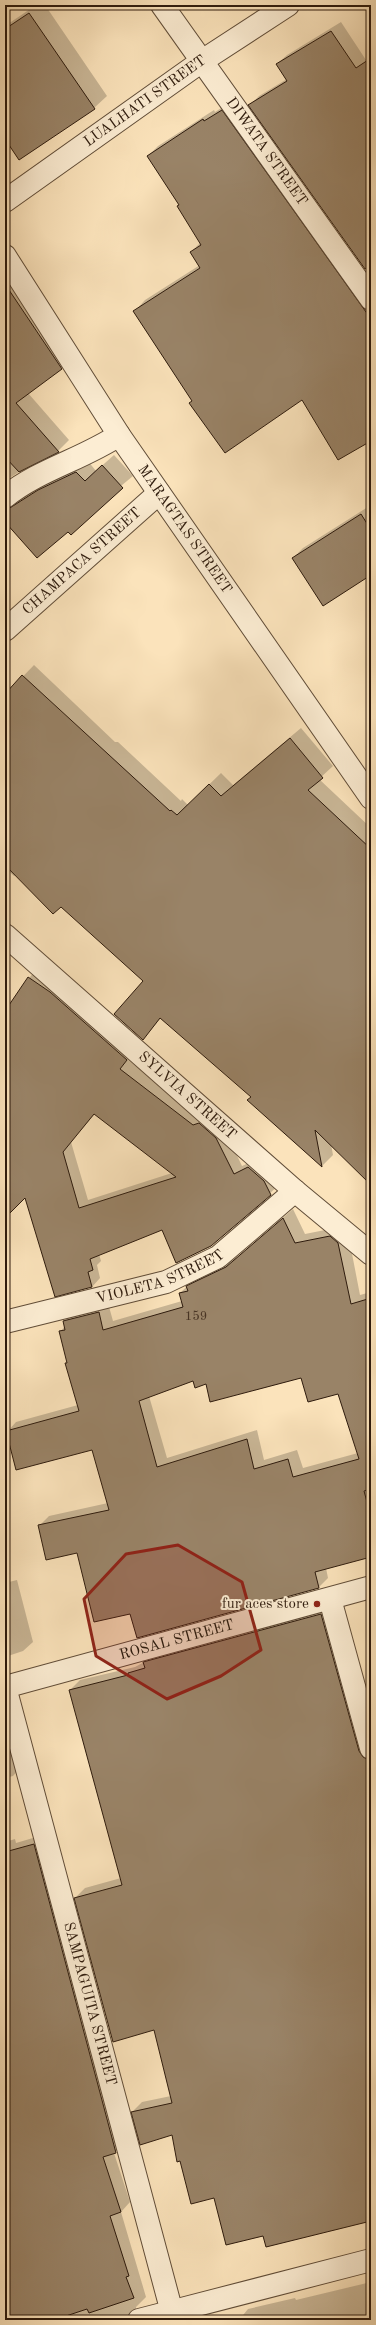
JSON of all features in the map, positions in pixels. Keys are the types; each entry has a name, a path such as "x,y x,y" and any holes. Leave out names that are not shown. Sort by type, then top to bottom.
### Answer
{"street":[{"name":"DIWATA STREET","path":"162,5 371,299"},
{"name":"LUALHATI STREET","path":"5,201 202,61 288,5"},
{"name":"MARAGTAS STREET","path":"5,256 119,435 371,798"},
{"path":"5,497 18,487 98,449 119,435"},
{"name":"CHAMPACA STREET","path":"5,630 159,493"},
{"name":"SYLVIA STREET","path":"5,935 295,1191 371,1254"},
{"name":"VIOLETA STREET","path":"5,1322 166,1282 218,1257 295,1191"},
{"name":"ROSAL STREET","path":"5,1687 371,1587"},
{"path":"330,1599 371,1748"},
{"name":"SAMPAGUITA STREET","path":"5,1687 173,2316"},
{"path":"139,2320 173,2316 371,2260"}],"highlighted area":[{"path":"178,1545 242,1582 261,1650 221,1676 167,1699 96,1656 84,1599 126,1554"}],"building":[{"path":"29,13 95,109 19,160 5,139 5,29"},
{"path":"331,31 356,68 371,58 371,265 365,269 248,105 287,81 276,64"},
{"path":"222,110 371,319 371,441 338,460 302,400 225,453 189,403 192,401 133,311 200,268 190,252 201,245 177,206 179,205 147,156 203,119 204,121"},
{"path":"5,284 62,369 16,403 59,452 19,472 5,457"},
{"path":"102,465 123,488 71,535 68,532 37,558 5,522 5,511 38,490 76,472 85,481"},
{"path":"361,514 371,530 371,575 323,606 292,558"},
{"path":"22,675 170,811 171,810 177,815 209,784 221,796 290,738 323,778 308,790 371,849 371,1185 315,1130 322,1167 247,1100 251,1097 160,1018 143,1040 114,1014 143,981 61,907 53,914 5,865 5,694"},
{"path":"28,977 50,992 127,1060 120,1069 193,1125 199,1123 216,1138 234,1174 248,1167 264,1181 271,1195 211,1246 176,1263 162,1230 90,1259 93,1270 88,1272 92,1287 55,1297 25,1198 5,1218 5,1011","holes":["94,1114 176,1177 79,1208 63,1152"]},
{"path":"283,1218 295,1243 330,1236 338,1243 351,1304 371,1298 371,1489 364,1491 371,1517 371,1557 315,1572 319,1588 137,1638 130,1614 94,1622 77,1553 46,1560 38,1525 109,1510 92,1450 16,1470 6,1431 79,1411 65,1363 67,1363 59,1331 65,1330 63,1321 99,1312 103,1330 183,1307 179,1293 188,1291 186,1286 226,1267","holes":["301,1378 308,1402 338,1394 359,1459 293,1477 288,1459 254,1469 247,1439 157,1467 139,1401 193,1381 195,1388 206,1384 210,1402"]},
{"path":"321,1614 359,1751 363,1757 369,1760 371,1767 371,2221 266,2247 263,2236 226,2245 214,2198 191,2204 180,2161 177,2162 172,2135 140,2145 131,2112 172,2103 154,2030 113,2042 74,1898 122,1885 69,1690 128,1675 128,1673 145,1668 143,1662"},
{"path":"34,1844 116,2153 103,2157 121,2212 110,2216 129,2276 126,2277 134,2298 89,2313 87,2309 54,2320 5,2320 5,1852"}],"place":[{"name":"fur aces store","path":"317,1604"}]}
